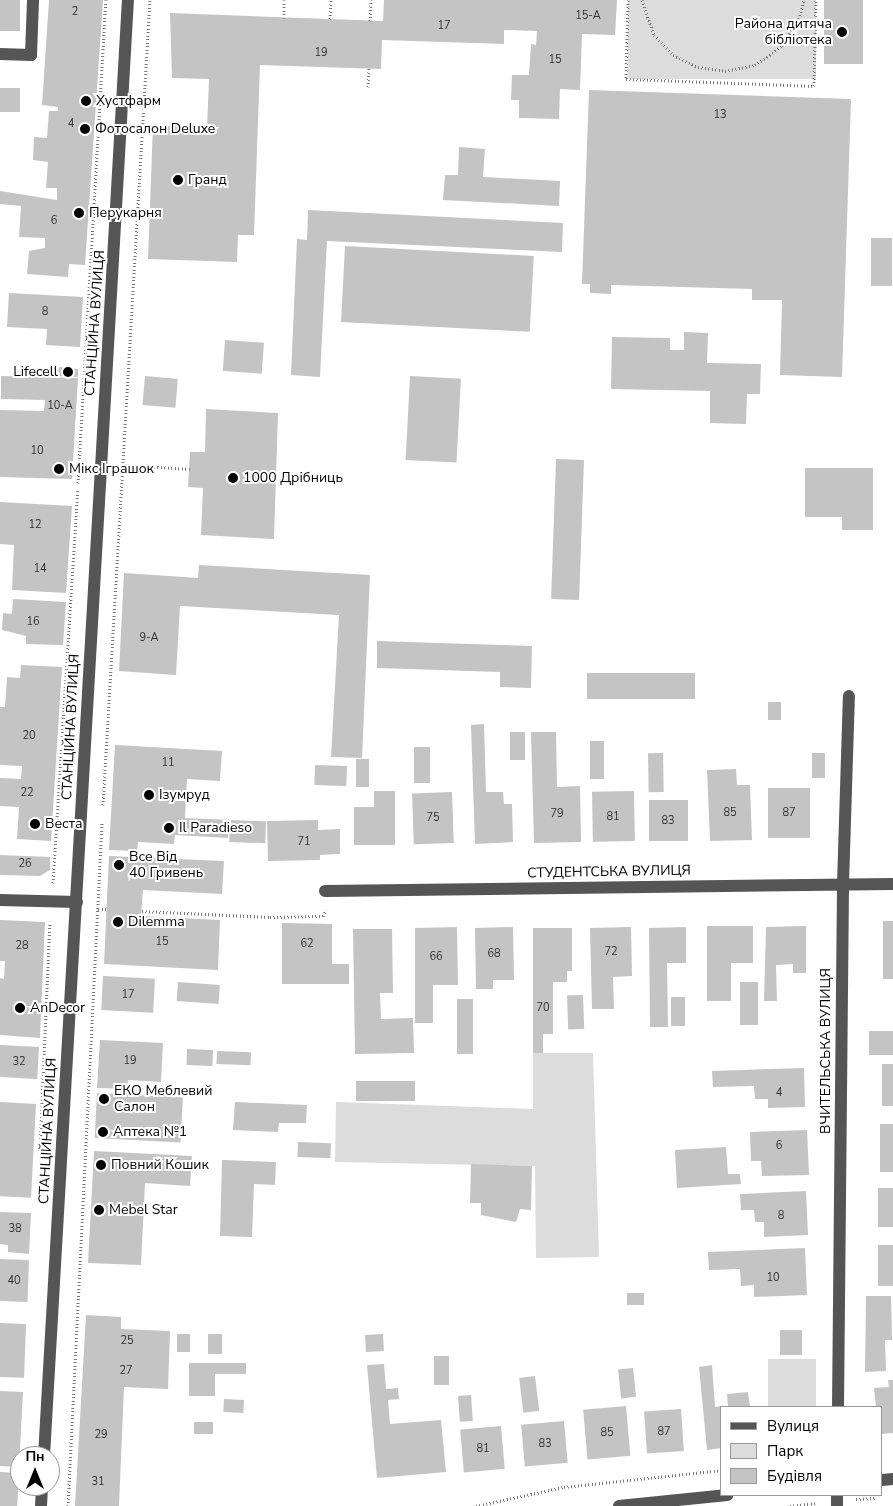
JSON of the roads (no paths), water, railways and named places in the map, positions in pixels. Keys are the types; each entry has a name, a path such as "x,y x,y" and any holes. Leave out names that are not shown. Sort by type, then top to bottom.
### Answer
{"street":[{"path":"0,54 31,55 33,0"},
{"name":"СТАНЦІЙНА ВУЛИЦЯ","path":"45,1446 128,0"},
{"name":"ВЧИТЕЛЬСЬКА ВУЛИЦЯ","path":"838,1406 842,884 850,696"},
{"name":"СТУДЕНТСЬКА ВУЛИЦЯ","path":"326,892 893,884"},
{"path":"0,900 77,902"},
{"path":"619,1506 720,1496"}],"place":[{"name":"Района дитяча бібліотека","path":"842,32"},
{"name":"Хустфарм","path":"86,101"},
{"name":"Фотосалон Deluxe","path":"85,129"},
{"name":"Гранд","path":"178,180"},
{"name":"Перукарня","path":"79,213"},
{"name":"Lifecell","path":"68,372"},
{"name":"Мікс Іграшок","path":"59,469"},
{"name":"1000 Дрібниць","path":"233,478"},
{"name":"Ізумруд","path":"149,795"},
{"name":"Веста","path":"35,824"},
{"name":"Il Paradieso","path":"169,828"},
{"name":"Все Від 40 Гривень","path":"119,865"},
{"name":"Dilemma","path":"118,922"},
{"name":"AnDecor","path":"20,1008"},
{"name":"ЕКО Меблевий Салон","path":"104,1099"},
{"name":"Аптека №1","path":"103,1132"},
{"name":"Повний Кошик","path":"101,1165"},
{"name":"Mebel Star","path":"99,1210"}]}
